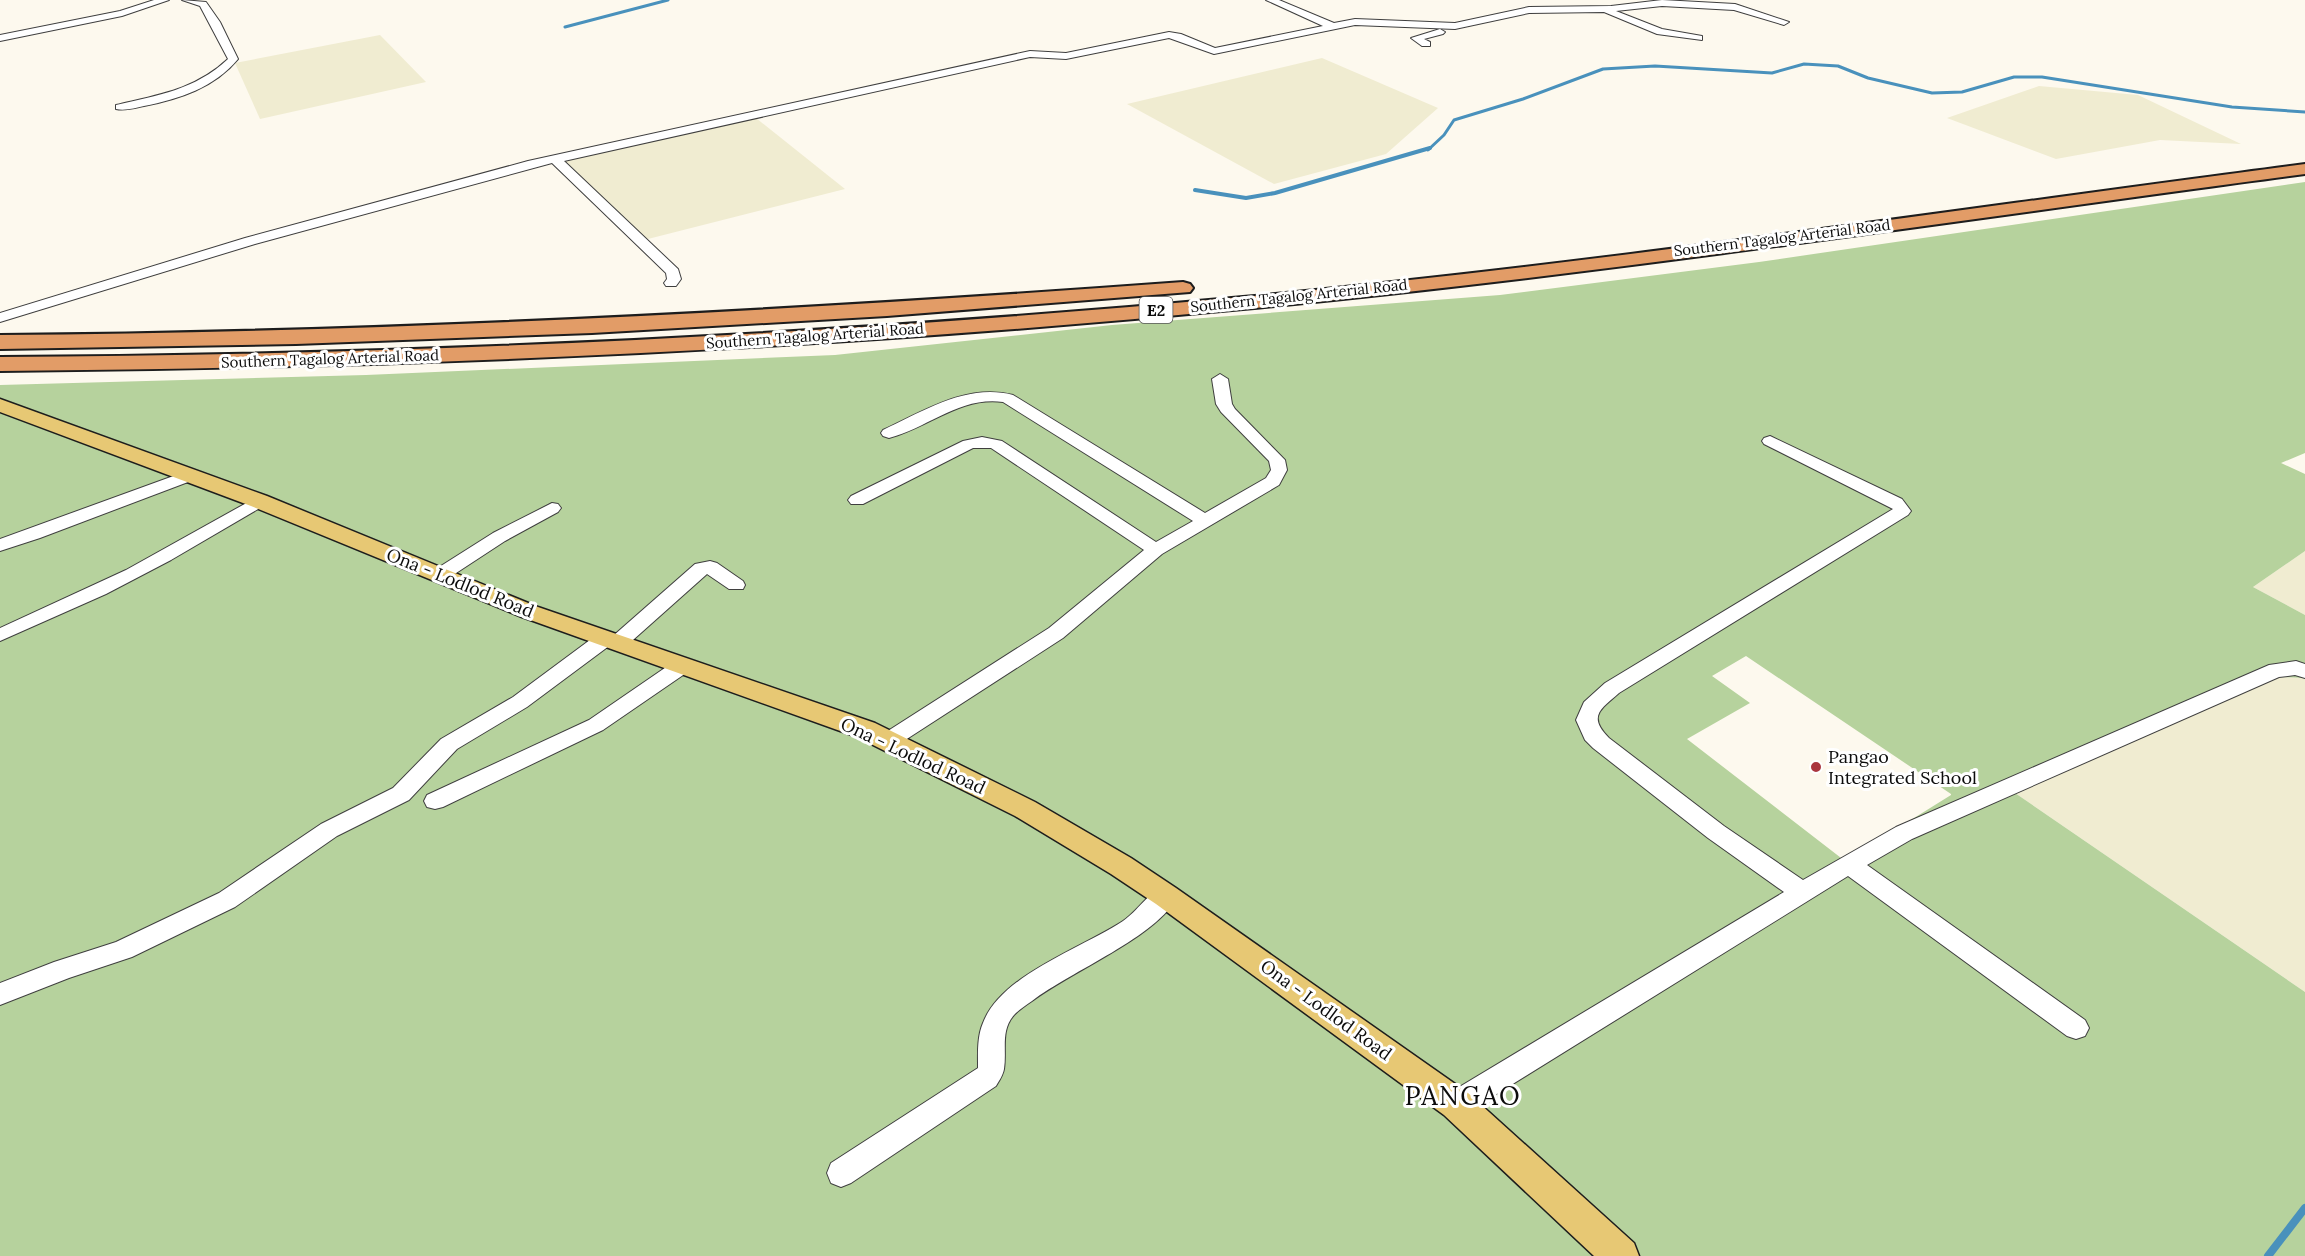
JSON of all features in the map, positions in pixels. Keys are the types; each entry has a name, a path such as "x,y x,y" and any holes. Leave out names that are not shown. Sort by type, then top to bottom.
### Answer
{"highway":[{"path":"1916,201 2305,150"},
{"name":"Southern Tagalog Arterial Road","path":"0,364 169,364 559,351 927,329 1246,303 1530,271 2305,169"},
{"name":"Southern Tagalog Arterial Road","path":"0,342 192,342 581,328 922,309 1196,287"}],"main road":[{"name":"Ona - Lodlod Road","path":"0,405 259,501 530,612 866,730 1025,809 1121,866 1166,896 1456,1104 1606,1252"}],"street":[{"path":"0,38 122,13 164,0"},
{"path":"120,107 171,97 195,88 215,77 233,58 215,22 202,4 187,0"},
{"path":"1271,0 1332,26"},
{"path":"1512,3 1529,10"},
{"path":"0,318 250,241 555,159 1030,54 1066,56 1169,35 1178,36 1214,51 1366,21 1455,26 1529,10 1601,9 1652,3 1681,3 1741,9 1784,22"},
{"path":"1601,9 1655,29 1699,38"},
{"path":"1426,44 1416,38 1459,28 1455,26"},
{"path":"1655,29 1659,42"},
{"path":"555,159 673,272 674,279 671,283"},
{"path":"888,741 1056,633 1156,550 1273,481 1279,470 1277,460 1229,412 1224,404 1220,379"},
{"path":"889,433 968,398 987,395 1007,398 1205,521"},
{"path":"1770,441 1896,503 1902,511 1612,688 1588,711 1585,720 1588,730 1601,743 1716,832 1802,892"},
{"path":"857,500 969,444 996,444 1156,550"},
{"path":"0,545 190,475"},
{"path":"0,635 57,612 196,540 259,501"},
{"path":"440,575 484,546 552,508"},
{"path":"0,994 63,969 123,950 249,887 329,830 401,794 449,744 527,697 611,641 702,568 710,567 736,585"},
{"path":"435,801 596,725 682,666"},
{"path":"1456,1104 1802,892 1904,833 2276,670 2305,671"},
{"path":"1849,864 2076,1028"},
{"path":"841,1173 987,1077 991,1070 991,1042 995,1024 1005,1007 1043,978 1133,927 1166,896"}],"shaded area":[{"path":"380,35 426,82 260,119 235,63"},
{"path":"1322,58 1438,108 1386,154 1274,184 1127,104"},
{"path":"2039,86 2138,95 2241,144 2160,140 2056,159 1947,118"},
{"path":"756,118 845,189 640,241 561,161"},
{"path":"2305,551 2305,615 2253,587"},
{"path":"2279,677 2305,678 2305,992 2015,793"}],"green space":[{"path":"2305,182 2305,453 2281,463 2305,474 2305,551 2253,587 2305,615 2305,678 2279,677 2015,793 2305,992 2305,1256 0,1256 0,385 366,375 835,355 1112,325 1500,295 1759,262","holes":["1746,656 1951,794 1845,861 1687,739 1750,703 1712,676"]}],"waterway":[{"path":"565,27 668,0"},
{"path":"1428,150 1444,135 1454,120 1523,99 1603,69 1655,66 1772,73 1804,64 1838,66 1868,78 1932,93 1962,92 2014,77 2042,77 2232,107 2305,112"},
{"path":"1195,190 1246,198 1275,193 1430,148"},
{"path":"2268,1256 2305,1208"}],"place":[{"name":"Pangao Integrated School","path":"1816,767"}],"district":[{"name":"PANGAO","path":"1463,1096"}]}
